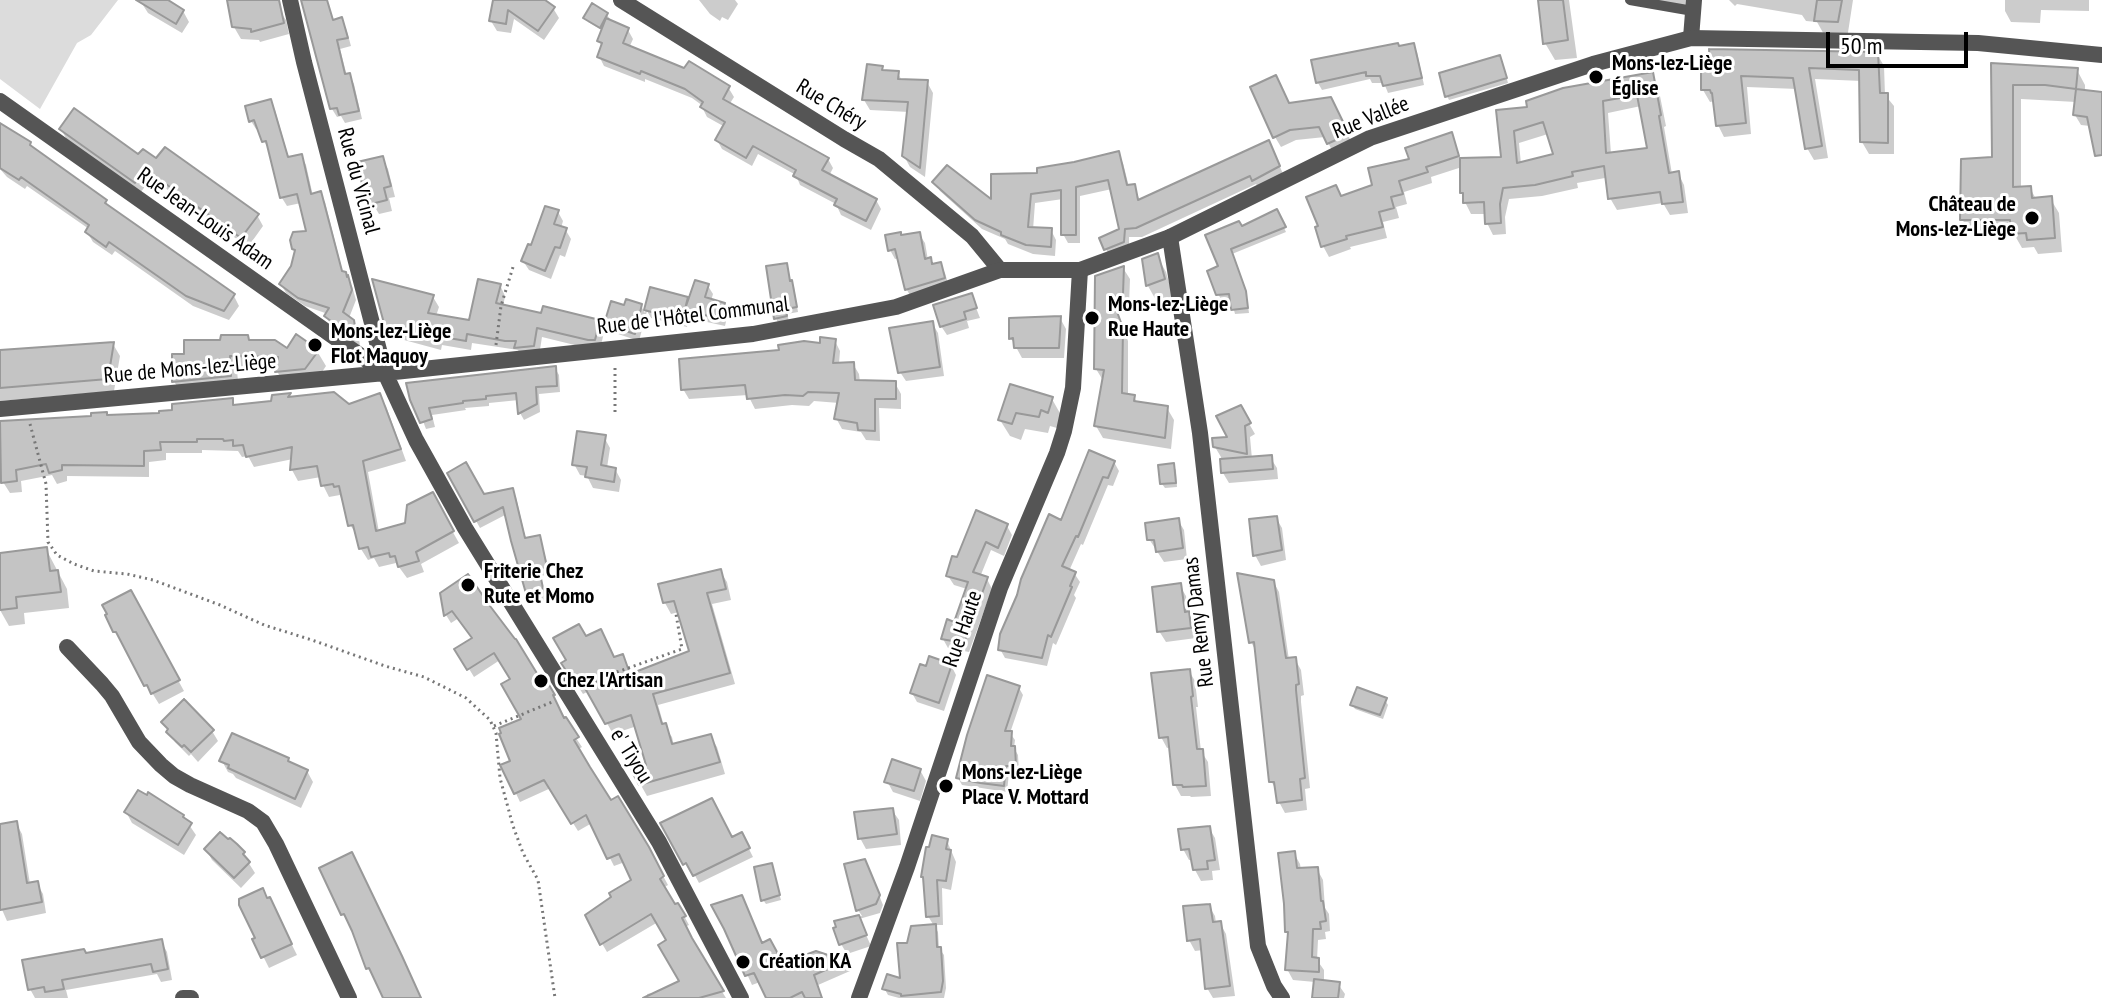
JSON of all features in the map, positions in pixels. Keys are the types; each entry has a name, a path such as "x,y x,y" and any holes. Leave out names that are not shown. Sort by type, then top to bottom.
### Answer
{"street":[{"name":"Rue du Vicinal","path":"290,0 385,373"},
{"name":"Rue Chéry","path":"621,0 879,159 972,236 1000,270"},
{"path":"1691,38 1693,6"},
{"name":"Rue Vallée","path":"1080,270 1170,237 1370,138 1593,64 1691,38 1978,43 2102,55"},
{"name":"Rue Jean-Louis Adam","path":"0,101 385,373"},
{"name":"Rue Remy Damas","path":"1170,237 1200,433 1258,946 1282,998"},
{"name":"Rue de l'Hôtel Communal","path":"385,373 753,334 896,307 1000,270 1080,270"},
{"name":"Rue Haute","path":"859,998 907,867 1003,580 1064,431 1073,388 1080,270"},
{"name":"Rue de Mons-lez-Liège","path":"0,409 385,373"},
{"name":"e' Tiyou","path":"385,373 416,440 465,528 659,842 741,998"},
{"path":"67,647 112,696 139,742 161,765 190,785 248,811 263,822 349,998"},
{"path":"183,998 191,998"}],"lane":[{"path":"1630,0 1693,6"}],"path":[{"path":"494,360 501,306 513,267"},
{"path":"615,348 615,415"},
{"path":"27,407 46,484 47,535 57,555 94,571 153,580 264,625 424,677 466,698 494,726 500,778 507,806 523,853 538,880 555,998"},
{"path":"494,726 614,673 682,649 676,614"}],"shaded area":[{"path":"0,0 118,0 91,35 77,43 40,109 0,79"}],"building":[{"path":"136,0 168,0 184,10 176,24"},
{"path":"227,0 279,0 284,23 251,32 251,29 232,27"},
{"path":"301,0 327,0 333,20 342,17 348,38 337,40 345,74 350,73 359,111 339,115 337,108 330,109"},
{"path":"493,0 545,0 555,7 538,31 508,10 506,24 489,21"},
{"path":"1538,0 1563,0 1568,40 1543,44"},
{"path":"1817,0 1842,0 1838,22 1814,21"},
{"path":"592,3 608,13 600,28 583,18"},
{"path":"606,18 629,28 623,43 684,68 689,61 730,86 723,99 829,158 822,170 877,199 866,221 834,205 837,199 793,176 796,170 753,146 746,158 715,140 725,122 700,107 703,102 685,89 597,57 602,43 597,41"},
{"path":"1398,43 1399,46 1414,43 1422,78 1383,86 1380,76 1366,76 1366,72 1316,83 1311,60"},
{"path":"1709,49 1878,52 1880,93 1888,93 1888,143 1860,142 1859,70 1809,68 1822,146 1805,149 1793,78 1741,76 1746,123 1716,126 1712,93 1701,90 1701,66 1710,66"},
{"path":"1500,55 1507,78 1445,97 1439,73"},
{"path":"1991,63 2078,68 2076,89 2013,85 2013,187 2031,186 2032,198 2052,196 2055,238 2027,240 2026,233 2011,234 2010,220 1960,220 1961,159 1992,157"},
{"path":"867,64 883,66 882,70 899,71 898,79 928,80 920,168 902,156 908,102 862,100"},
{"path":"1653,72 1669,173 1679,171 1683,202 1662,204 1660,192 1608,199 1604,166 1572,172 1573,176 1535,185 1503,188 1501,223 1485,224 1484,202 1463,203 1460,158 1501,157 1496,110 1527,107 1526,101 1563,88","holes":["1637,95 1647,148 1606,153 1603,101","1543,122 1553,154 1517,163 1514,131"]},
{"path":"1276,75 1289,103 1331,97 1349,134 1327,144 1319,127 1290,130 1273,138 1250,87"},
{"path":"2076,89 2102,92 2102,155 2095,156 2087,117 2073,115"},
{"path":"271,99 288,157 302,154 311,194 321,191 342,271 348,275 352,290 343,312 354,320 357,340 324,316 329,308 298,298 279,284 291,266 295,250 290,240 293,232 306,231 297,194 280,198 266,141 262,142 254,120 249,122 245,106"},
{"path":"74,108 138,154 143,149 156,158 165,147 259,214 241,238 145,169 135,183 59,129"},
{"path":"0,123 31,142 30,145 107,200 105,203 235,294 224,311 186,296 109,242 106,247 85,232 89,225 21,177 19,180 0,168"},
{"path":"1452,132 1459,156 1426,167 1428,172 1399,181 1403,194 1391,197 1394,208 1379,212 1383,227 1346,236 1347,239 1321,247 1315,227 1318,226 1306,197 1336,185 1341,196 1372,185 1368,168 1409,159 1405,148"},
{"path":"1269,140 1280,166 1252,181 1250,176 1136,228 1125,229 1124,242 1104,250 1099,238 1119,229 1108,180 1076,187 1076,235 1061,235 1061,190 1031,194 1028,227 1052,228 1051,247 1026,245 1001,235 1001,232 975,220 932,182 947,165 991,199 991,174 1037,173 1037,168 1119,151 1127,185 1135,184 1138,200"},
{"path":"383,156 391,186 384,188 387,200 371,204 368,192 364,193 357,162"},
{"path":"545,206 559,210 554,224 567,228 560,248 555,247 545,271 521,261 528,244 531,245"},
{"path":"1277,209 1286,227 1231,249 1246,291 1248,308 1231,310 1229,294 1216,295 1207,271 1218,266 1205,235 1239,221 1242,226"},
{"path":"901,232 901,235 920,232 925,259 931,257 932,264 941,262 945,278 905,290 895,249 888,251 885,235"},
{"path":"1158,253 1165,279 1146,286 1142,259"},
{"path":"787,263 797,307 786,309 787,316 774,319 766,266"},
{"path":"1124,266 1123,294 1112,298 1123,328 1122,393 1135,395 1134,401 1168,406 1165,438 1094,426 1104,370 1094,369 1095,276"},
{"path":"372,279 434,295 428,313 469,320 478,279 501,284 496,303 541,313 543,306 600,320 595,340 537,328 534,346 514,348 516,341 467,334 466,341 437,336 435,341 385,327"},
{"path":"695,280 709,284 705,297 725,303 720,319 685,310 682,320 644,310 650,287 688,297 685,309"},
{"path":"972,293 977,308 964,312 966,319 940,327 933,305"},
{"path":"626,299 642,304 635,334 604,324 611,301 624,305"},
{"path":"1061,316 1059,348 1014,348 1013,338 1009,339 1009,318"},
{"path":"933,321 940,367 898,373 889,328"},
{"path":"296,334 319,350 305,369 275,372 278,357 230,356 231,376 172,382 172,354 184,354 184,340 220,340 221,335 248,335 249,340 275,340 287,348"},
{"path":"820,337 836,339 833,363 854,362 855,380 896,381 896,399 875,399 875,431 858,430 857,423 834,419 839,393 808,392 803,396 747,399 745,385 681,390 679,359 779,350 778,345 804,341 820,343"},
{"path":"114,342 108,379 0,388 0,350"},
{"path":"556,366 557,386 536,387 537,404 518,414 516,393 429,408 432,419 420,423 406,383"},
{"path":"1010,384 1053,397 1048,413 1041,410 1039,417 1016,413 1012,424 998,420"},
{"path":"334,392 349,404 380,393 401,449 363,461 376,531 405,523 407,505 433,492 454,531 416,552 419,561 398,567 395,556 390,557 389,553 371,557 368,547 359,549 353,525 348,526 339,486 321,486 317,466 290,470 292,447 246,457 243,445 233,446 233,440 160,442 161,450 144,451 144,466 62,465 62,470 49,473 46,464 16,470 17,481 1,483 0,421 91,416 91,413 107,412 107,415 159,413 172,410 172,404 233,398 233,405 271,401 272,395 291,393 288,397"},
{"path":"1241,405 1251,423 1245,426 1247,454 1213,447 1212,438 1227,437 1216,416"},
{"path":"577,431 606,435 601,465 616,468 614,482 585,477 587,467 572,465"},
{"path":"1089,450 1115,461 1108,478 1103,477 1062,566 1076,572 1051,637 1048,635 1042,658 998,650 1000,634 1049,514 1061,520"},
{"path":"1272,455 1273,469 1221,473 1220,459"},
{"path":"466,462 484,494 513,488 525,538 540,535 547,567 539,569 544,593 527,597 503,507 474,522 447,473"},
{"path":"1174,463 1176,483 1160,484 1158,465"},
{"path":"976,510 1008,524 998,548 986,542 973,572 988,577 964,643 941,639 947,619 954,622 968,582 946,576 952,556 957,557"},
{"path":"1277,516 1282,550 1253,556 1249,519"},
{"path":"1179,518 1183,548 1156,552 1154,540 1147,540 1145,523"},
{"path":"47,547 50,571 58,570 61,592 16,597 17,608 0,610 0,553"},
{"path":"721,569 726,589 707,593 730,673 653,694 672,744 711,734 720,762 639,785 631,770 646,765 631,715 605,724 581,681 575,684 561,663 566,660 553,638 579,624 586,636 601,629 614,657 623,654 630,674 689,651 674,601 663,603 658,584"},
{"path":"1237,573 1274,580 1286,658 1296,657 1299,684 1296,690 1305,778 1300,779 1302,800 1277,803 1274,782 1269,782 1254,642 1249,643"},
{"path":"468,574 516,639 538,675 542,673 564,718 579,737 574,740 611,800 618,796 649,847 664,876 660,879 686,916 682,918 692,938 724,991 699,998 643,998 679,981 658,945 666,940 651,914 600,945 585,915 611,897 609,893 631,880 619,854 607,859 586,815 571,824 544,780 514,794 500,765 510,761 499,728 521,719 501,684 510,679 494,653 467,670 454,649 472,638 452,611 444,616 440,593"},
{"path":"1181,583 1191,628 1157,632 1152,587"},
{"path":"131,590 180,680 151,694 116,632 113,632 102,605"},
{"path":"929,656 952,664 939,703 910,693 920,664 926,666"},
{"path":"1190,669 1197,749 1203,749 1206,786 1183,787 1173,785 1168,737 1159,738 1151,673"},
{"path":"987,675 1020,686 1005,731 1012,731 1011,746 1015,746 1016,766 1006,766 1004,786 956,778"},
{"path":"1357,687 1387,698 1380,715 1350,705"},
{"path":"184,699 214,730 191,752 166,732 168,729 161,722"},
{"path":"232,733 289,758 288,761 308,770 295,799 219,761"},
{"path":"892,759 921,769 914,791 884,782"},
{"path":"138,790 147,795 148,792 192,823 178,845 124,812"},
{"path":"712,798 732,837 742,832 750,848 693,876 686,863 683,865 660,823"},
{"path":"893,808 897,834 858,839 854,812"},
{"path":"17,821 27,883 38,881 42,902 0,910 0,824"},
{"path":"1210,826 1215,860 1207,861 1208,869 1193,870 1189,849 1181,850 1178,829"},
{"path":"220,832 245,852 243,854 250,862 234,878 204,849"},
{"path":"932,835 948,839 946,849 951,850 946,881 937,880 939,916 926,917 921,877 926,847 929,847"},
{"path":"1295,851 1297,868 1318,867 1326,921 1320,922 1321,929 1313,929 1312,957 1319,958 1319,972 1285,970 1288,932 1285,932 1278,853"},
{"path":"352,852 421,998 383,998 369,968 366,969 352,931 319,868"},
{"path":"865,859 880,895 876,904 856,911 844,864"},
{"path":"772,863 780,895 761,901 754,867"},
{"path":"263,888 292,944 261,958 239,899"},
{"path":"742,895 762,943 770,939 783,963 816,951 846,961 814,975 822,998 805,998 802,992 790,998 766,998 754,973 745,976 711,905"},
{"path":"1210,904 1213,922 1221,921 1230,986 1205,989 1200,939 1187,941 1183,906"},
{"path":"859,915 867,935 839,945 833,928 836,927 834,921"},
{"path":"936,924 937,947 941,947 941,992 901,996 882,989 887,974 900,978 897,943 907,943 911,926"},
{"path":"162,939 168,969 153,972 151,964 62,980 64,989 45,992 44,987 28,990 22,960 84,949 86,953"},
{"path":"1314,979 1340,982 1338,998 1312,998"}],"place":[{"name":"Mons-lez-Liège Église","path":"1596,77"},
{"name":"Château de Mons-lez-Liège","path":"2032,218"},
{"name":"Mons-lez-Liège Rue Haute","path":"1092,318"},
{"name":"Mons-lez-Liège Flot Maquoy","path":"315,345"},
{"name":"Friterie Chez Rute et Momo","path":"468,585"},
{"name":"Chez l'Artisan","path":"541,681"},
{"name":"Mons-lez-Liège Place V. Mottard","path":"946,786"},
{"name":"Création KA","path":"743,962"}]}
